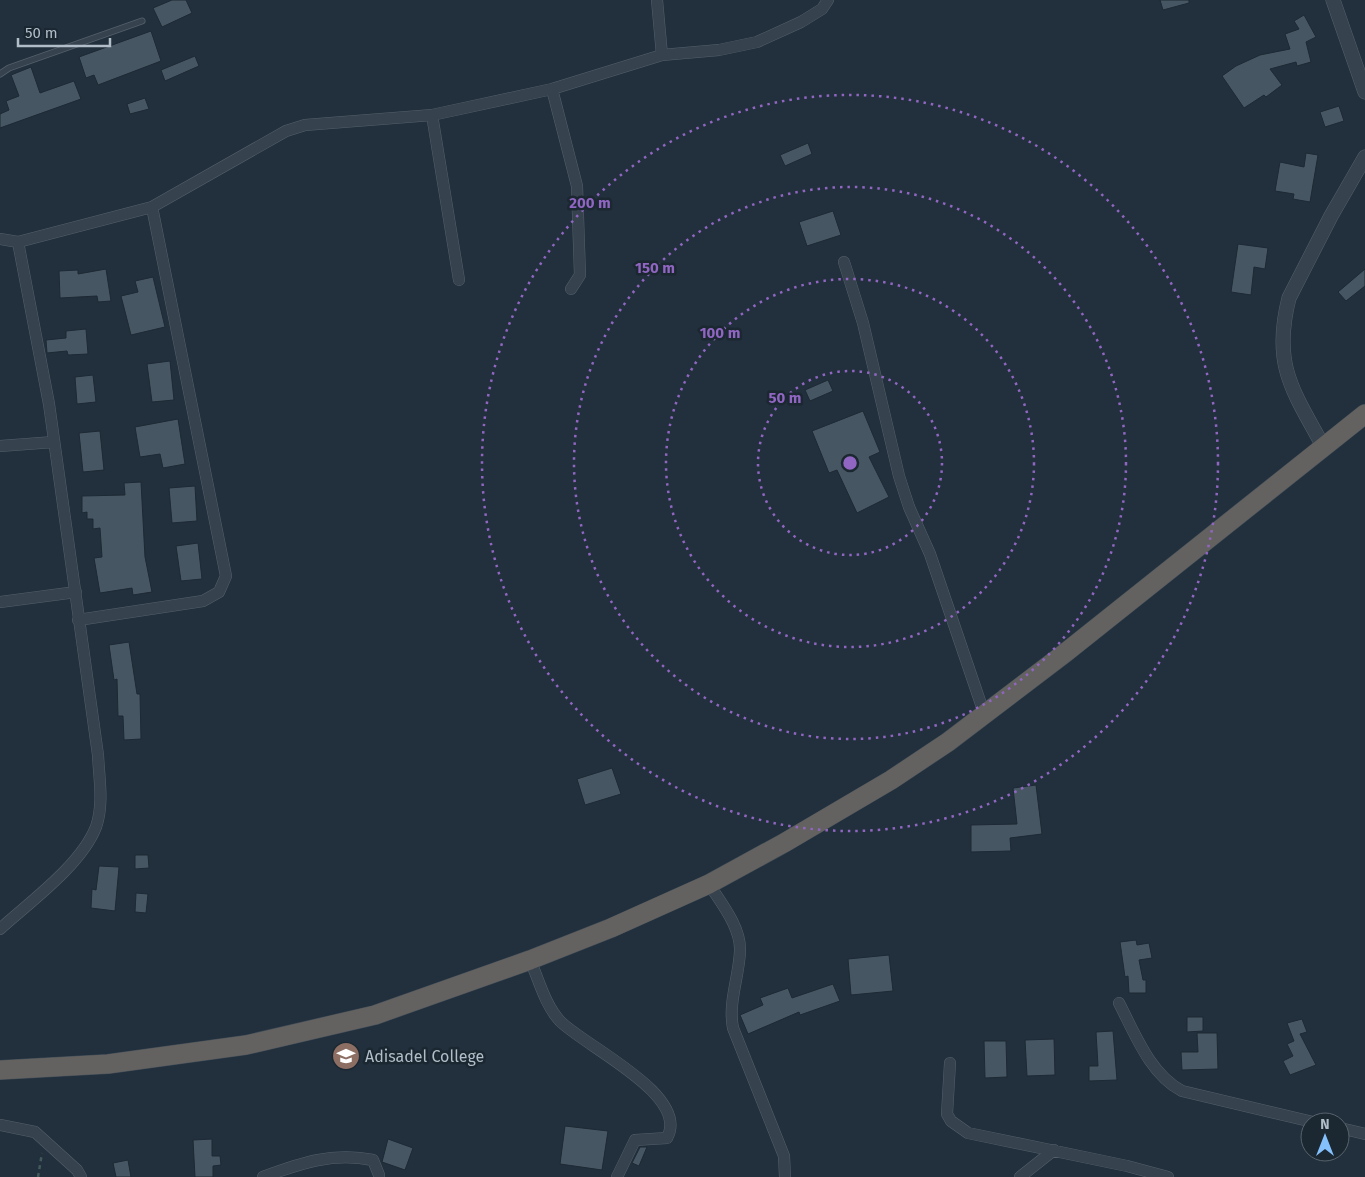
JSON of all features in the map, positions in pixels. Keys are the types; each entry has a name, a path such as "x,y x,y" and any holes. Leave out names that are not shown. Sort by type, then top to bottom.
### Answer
{"highway":[{"path":"0,1070 108,1064 246,1045 290,1037 375,1016 530,960 611,928 710,884 891,780 948,742 1065,653 1365,414"}],"street":[{"path":"657,0 662,56"},
{"path":"0,239 18,242 152,207 286,130 305,125 432,115 552,90 662,56 719,50 757,42 801,22 822,9 828,0"},
{"path":"1333,0 1365,92"},
{"path":"552,90 577,186 580,275 571,289"},
{"path":"432,115 459,280"},
{"path":"1324,446 1294,394 1286,373 1282,346 1286,309 1289,298 1331,216 1365,156"},
{"path":"78,620 203,601 219,592 226,576 152,207"},
{"path":"0,929 81,855 96,826 101,800 98,754 78,620 76,592 66,539 54,442 18,242"},
{"path":"844,262 863,323 898,476 908,507 930,554 984,713"},
{"path":"0,446 54,442"},
{"path":"0,602 76,592"},
{"path":"710,884 737,930 740,949 731,1016 733,1028 784,1156 785,1177"},
{"path":"530,960 551,1010 561,1022 635,1075 651,1090 665,1109 670,1126 667,1138 635,1140 617,1177"},
{"path":"1119,1003 1149,1058 1165,1080 1173,1086 1182,1091 1300,1119"},
{"path":"950,1063 947,1114 961,1129 990,1138 1054,1150 1127,1172 1168,1177"},
{"path":"0,1125 35,1132 77,1170 81,1177"},
{"path":"1350,1130 1365,1134"},
{"path":"1020,1177 1054,1150"},
{"path":"263,1177 292,1166 333,1156 373,1160 379,1175"}],"lane":[{"path":"0,74 9,68 142,21"}],"path":[{"path":"38,1177 39,1160 46,1143"}],"building":[{"path":"172,0 186,0 192,13 162,27 153,8"},
{"path":"1160,0 1189,0 1189,3 1163,10"},
{"path":"1304,15 1316,37 1306,42 1311,62 1297,66 1296,62 1270,69 1282,85 1266,97 1264,95 1244,108 1222,76 1236,66 1260,55 1290,49 1285,34 1299,29 1294,21"},
{"path":"151,31 161,61 98,85 94,75 86,78 79,57"},
{"path":"195,56 199,66 165,81 161,70"},
{"path":"31,67 40,93 74,81 81,99 0,128 0,114 9,110 6,101 19,96 11,75"},
{"path":"145,98 149,109 130,114 127,104"},
{"path":"1339,106 1344,121 1325,127 1320,112"},
{"path":"808,143 812,154 785,166 780,155"},
{"path":"1306,153 1318,155 1310,202 1293,199 1294,194 1275,191 1280,162 1304,167"},
{"path":"833,211 841,235 807,246 799,222"},
{"path":"1238,244 1268,248 1265,269 1254,267 1251,295 1231,292"},
{"path":"106,269 111,301 98,302 97,296 60,298 59,271 78,270 78,274"},
{"path":"1365,269 1365,286 1346,301 1338,292"},
{"path":"153,277 165,327 131,335 121,296 138,292 135,281"},
{"path":"86,329 88,354 68,355 67,351 47,353 46,340 66,338 66,331"},
{"path":"170,361 174,400 152,402 147,364"},
{"path":"93,375 96,402 77,404 75,377"},
{"path":"828,380 833,391 810,401 805,390"},
{"path":"863,411 880,452 869,457 889,497 857,513 837,470 829,473 812,431"},
{"path":"178,419 185,464 163,468 160,454 140,457 135,427"},
{"path":"100,431 104,470 83,472 79,433"},
{"path":"141,482 145,557 152,592 133,595 132,588 100,593 94,558 102,557 100,528 93,529 93,519 87,519 87,512 82,513 82,496 125,495 124,483"},
{"path":"195,486 197,521 172,523 169,488"},
{"path":"198,543 202,579 181,581 176,546"},
{"path":"129,642 137,694 140,694 141,739 124,740 123,716 118,716 117,679 114,680 109,645"},
{"path":"612,768 621,794 585,805 577,779"},
{"path":"1036,785 1042,834 1010,838 1011,851 971,852 971,825 1017,824 1013,788"},
{"path":"135,855 148,855 149,868 135,869"},
{"path":"99,866 119,867 115,911 91,908 92,889 96,890"},
{"path":"136,893 148,894 146,913 135,912"},
{"path":"1136,940 1137,945 1149,943 1152,958 1139,960 1143,980 1146,980 1146,993 1129,993 1128,976 1125,977 1120,942"},
{"path":"889,955 893,991 851,995 848,959"},
{"path":"833,984 840,1001 800,1015 799,1012 748,1034 740,1015 763,1005 760,998 788,988 792,998"},
{"path":"1187,1017 1203,1017 1203,1031 1187,1032"},
{"path":"1302,1019 1307,1032 1300,1034 1316,1065 1290,1075 1283,1061 1293,1056 1287,1044 1294,1041 1287,1023"},
{"path":"1113,1031 1117,1080 1089,1081 1089,1066 1098,1066 1096,1032"},
{"path":"1197,1033 1217,1033 1218,1069 1182,1070 1181,1052 1198,1052"},
{"path":"1054,1039 1055,1075 1027,1076 1025,1040"},
{"path":"984,1041 1006,1041 1007,1077 985,1078"},
{"path":"565,1126 608,1131 602,1170 560,1164"},
{"path":"212,1139 212,1156 220,1156 221,1165 213,1166 213,1177 195,1177 193,1140"},
{"path":"388,1139 413,1148 405,1170 382,1162"},
{"path":"640,1147 647,1147 639,1166 632,1163"},
{"path":"128,1160 131,1177 116,1177 113,1163"}],"place":[{"name":"Adisadel College","path":"346,1056"}]}
